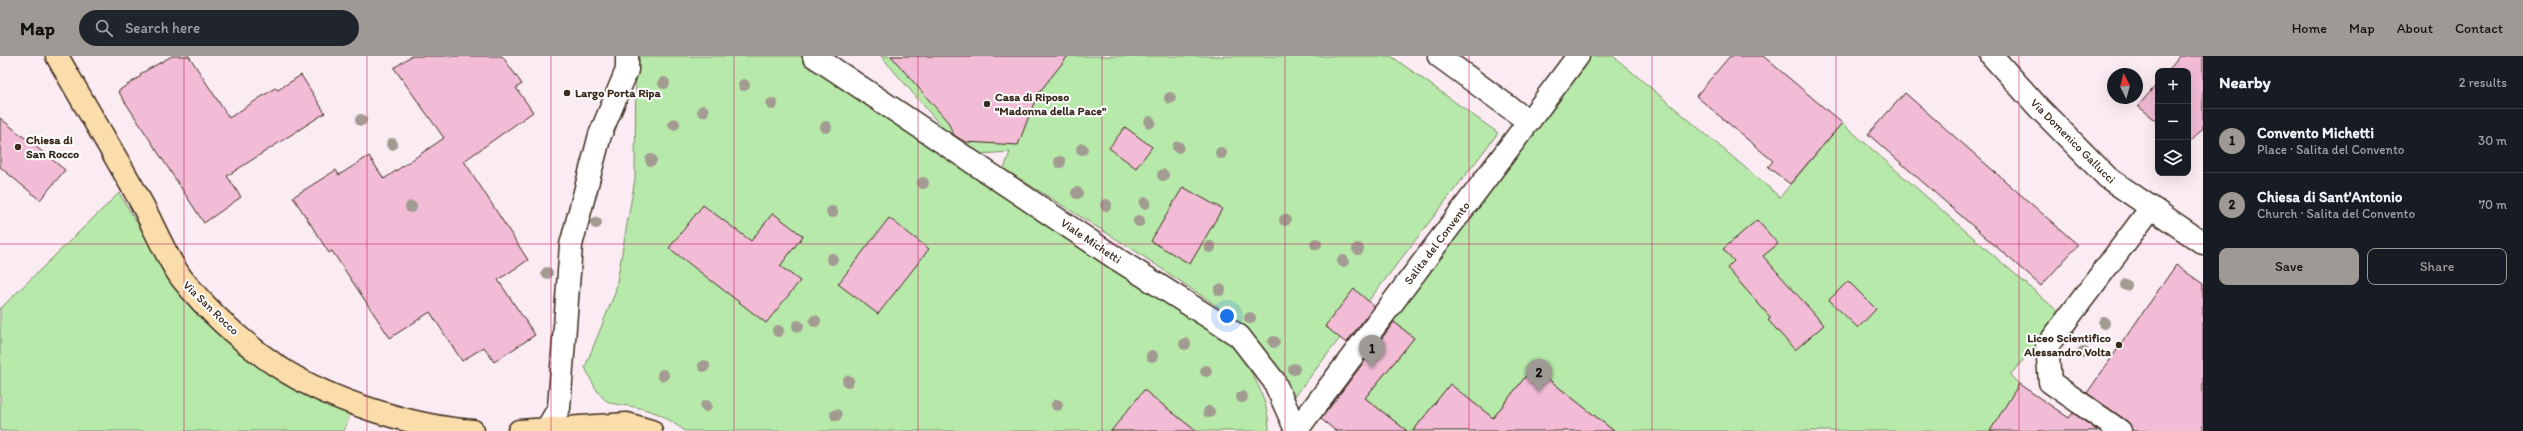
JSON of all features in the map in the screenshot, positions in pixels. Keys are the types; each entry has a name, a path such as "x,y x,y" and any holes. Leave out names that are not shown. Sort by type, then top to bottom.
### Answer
{"main road":[{"name":"Via San Rocco","path":"57,56 143,206 182,279 209,309 277,366 333,394 390,416 444,429 474,431"},
{"path":"519,431 627,424 651,431"}],"street":[{"path":"546,430 559,408 571,245 600,135 627,70 627,56"},
{"name":"Viale Michetti","path":"814,56 853,80 1117,259 1239,336 1274,381 1297,431"},
{"path":"842,56 853,80"},
{"path":"1439,56 1528,121"},
{"name":"Salita del Convento","path":"1297,431 1578,56"},
{"name":"Via Domenico Gallucci","path":"1992,56 2038,107 2108,178 2203,243"},
{"path":"2120,431 2050,382 2046,346 2151,208"}],"green space":[{"path":"641,56 802,56 1235,345 1263,397 1269,431 685,431 657,413 619,405 605,400 599,393 585,367 615,293 635,179 636,59"},
{"path":"881,56 1391,56 1498,133 1293,399 1254,338 1233,317 1134,250 1004,169 1010,152 979,154 947,133"},
{"path":"1591,56 1613,56 1780,197 1842,123 2062,315 2010,375 2019,384 1995,431 1614,431 1533,367 1493,418 1450,385 1413,431 1407,431 1365,398 1414,338 1392,320 1441,247"},
{"path":"119,193 155,253 193,306 354,404 344,431 0,431 0,309"}],"building":[{"path":"172,56 189,56 229,118 275,88 278,90 301,75 325,113 227,176 241,197 204,223 118,91 141,76 140,74"},
{"path":"411,56 502,56 522,84 516,88 533,112 464,161 528,260 498,280 535,335 494,362 484,347 462,361 430,312 390,338 332,251 329,253 293,197 336,170 339,175 369,156 384,179 444,138 394,68"},
{"name":"Casa di Riposo \"Madonna della Pace\"","path":"891,56 1068,56 1037,95 1018,145 965,142 954,135 948,122"},
{"path":"1730,56 1763,56 1842,123 1790,184 1768,167 1773,161 1696,96"},
{"path":"2180,56 2203,56 2203,128 2191,142 2191,68 2170,68"},
{"path":"2155,86 2155,120 2138,106 2140,104 2143,104 2143,100"},
{"path":"1905,93 2078,245 2041,286 1868,134"},
{"name":"Chiesa di San Rocco","path":"0,118 65,170 40,200 0,167"},
{"path":"1125,127 1152,147 1136,168 1109,148"},
{"path":"1183,187 1222,209 1190,264 1151,241"},
{"path":"703,205 751,241 773,213 803,236 780,266 800,281 766,323 669,248"},
{"path":"889,218 929,249 878,314 838,284"},
{"path":"1757,220 1778,244 1763,256 1824,325 1795,350 1768,320 1771,318 1727,268 1734,261 1723,249"},
{"path":"2176,265 2203,284 2203,431 2132,431 2127,421 2087,393"},
{"path":"1848,281 1876,309 1858,328 1829,300"},
{"path":"1354,289 1374,306 1346,343 1325,326"},
{"path":"1394,322 1414,338 1365,398 1407,431 1336,431 1321,419"},
{"path":"1533,367 1614,431 1413,431 1450,384 1493,418"},
{"path":"2019,384 2069,418 2073,413 2098,431 1990,431"},
{"path":"1144,390 1196,431 1111,431"}],"place":[{"name":"Largo Porta Ripa","path":"567,93"},
{"name":"Casa di Riposo \"Madonna della Pace\"","path":"987,104"},
{"name":"Chiesa di San Rocco","path":"18,147"},
{"name":"Liceo Scientifico Alessandro Volta","path":"2119,345"},
{"name":"Convento Michetti","path":"1372,368"},
{"name":"Chiesa di Sant'Antonio","path":"1539,392"}]}
